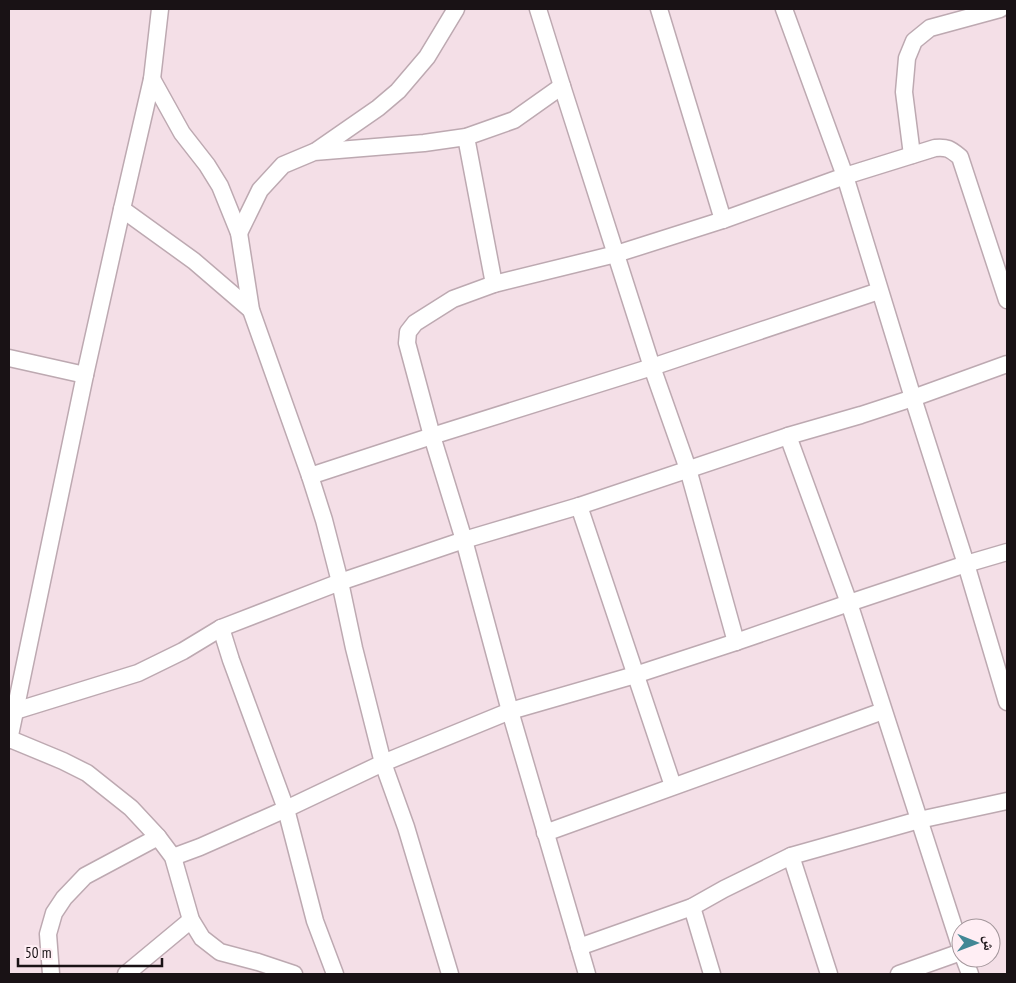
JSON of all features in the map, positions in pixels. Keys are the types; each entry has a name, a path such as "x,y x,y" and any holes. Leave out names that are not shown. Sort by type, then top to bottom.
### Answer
{"street":[{"path":"160,9 152,79 85,375 9,739 87,773 131,808 158,837 173,857 191,920 202,938 220,952 294,974"},
{"path":"240,233 260,190 284,164 314,152 378,108 398,91 427,57 456,9"},
{"path":"538,9 652,367 688,469 736,642"},
{"path":"659,9 723,220"},
{"path":"784,9 845,176 1007,702"},
{"path":"912,155 904,92 907,58 914,41 930,28 1000,9"},
{"path":"152,79 182,133 208,165 220,186 240,233 251,310 324,520 383,763 406,827 450,974"},
{"path":"314,152 424,143 466,137 514,120 562,86"},
{"path":"466,137 494,284"},
{"path":"586,974 510,711 464,540 406,343 408,332 414,323 453,299 494,284 616,254 723,220 845,176 935,148 944,147 951,149 960,157 1007,300"},
{"path":"122,209 194,261 251,310"},
{"path":"310,476 652,367 879,291"},
{"path":"9,358 85,375"},
{"path":"15,711 138,673 183,651 221,628 340,582 464,540 579,506 788,436 861,415 1007,364"},
{"path":"788,436 848,603 951,919"},
{"path":"579,506 673,786"},
{"path":"173,857 286,810 383,763 510,711 635,675 1007,552"},
{"path":"221,628 286,810 315,921 335,974"},
{"path":"545,834 883,711"},
{"path":"579,947 692,907 724,888 791,856 920,820 1007,801"},
{"path":"51,974 48,934 54,913 64,898 86,876 158,837"},
{"path":"791,856 829,974"},
{"path":"692,907 712,974"},
{"path":"126,974 191,920"},
{"path":"899,974 951,955"}]}
